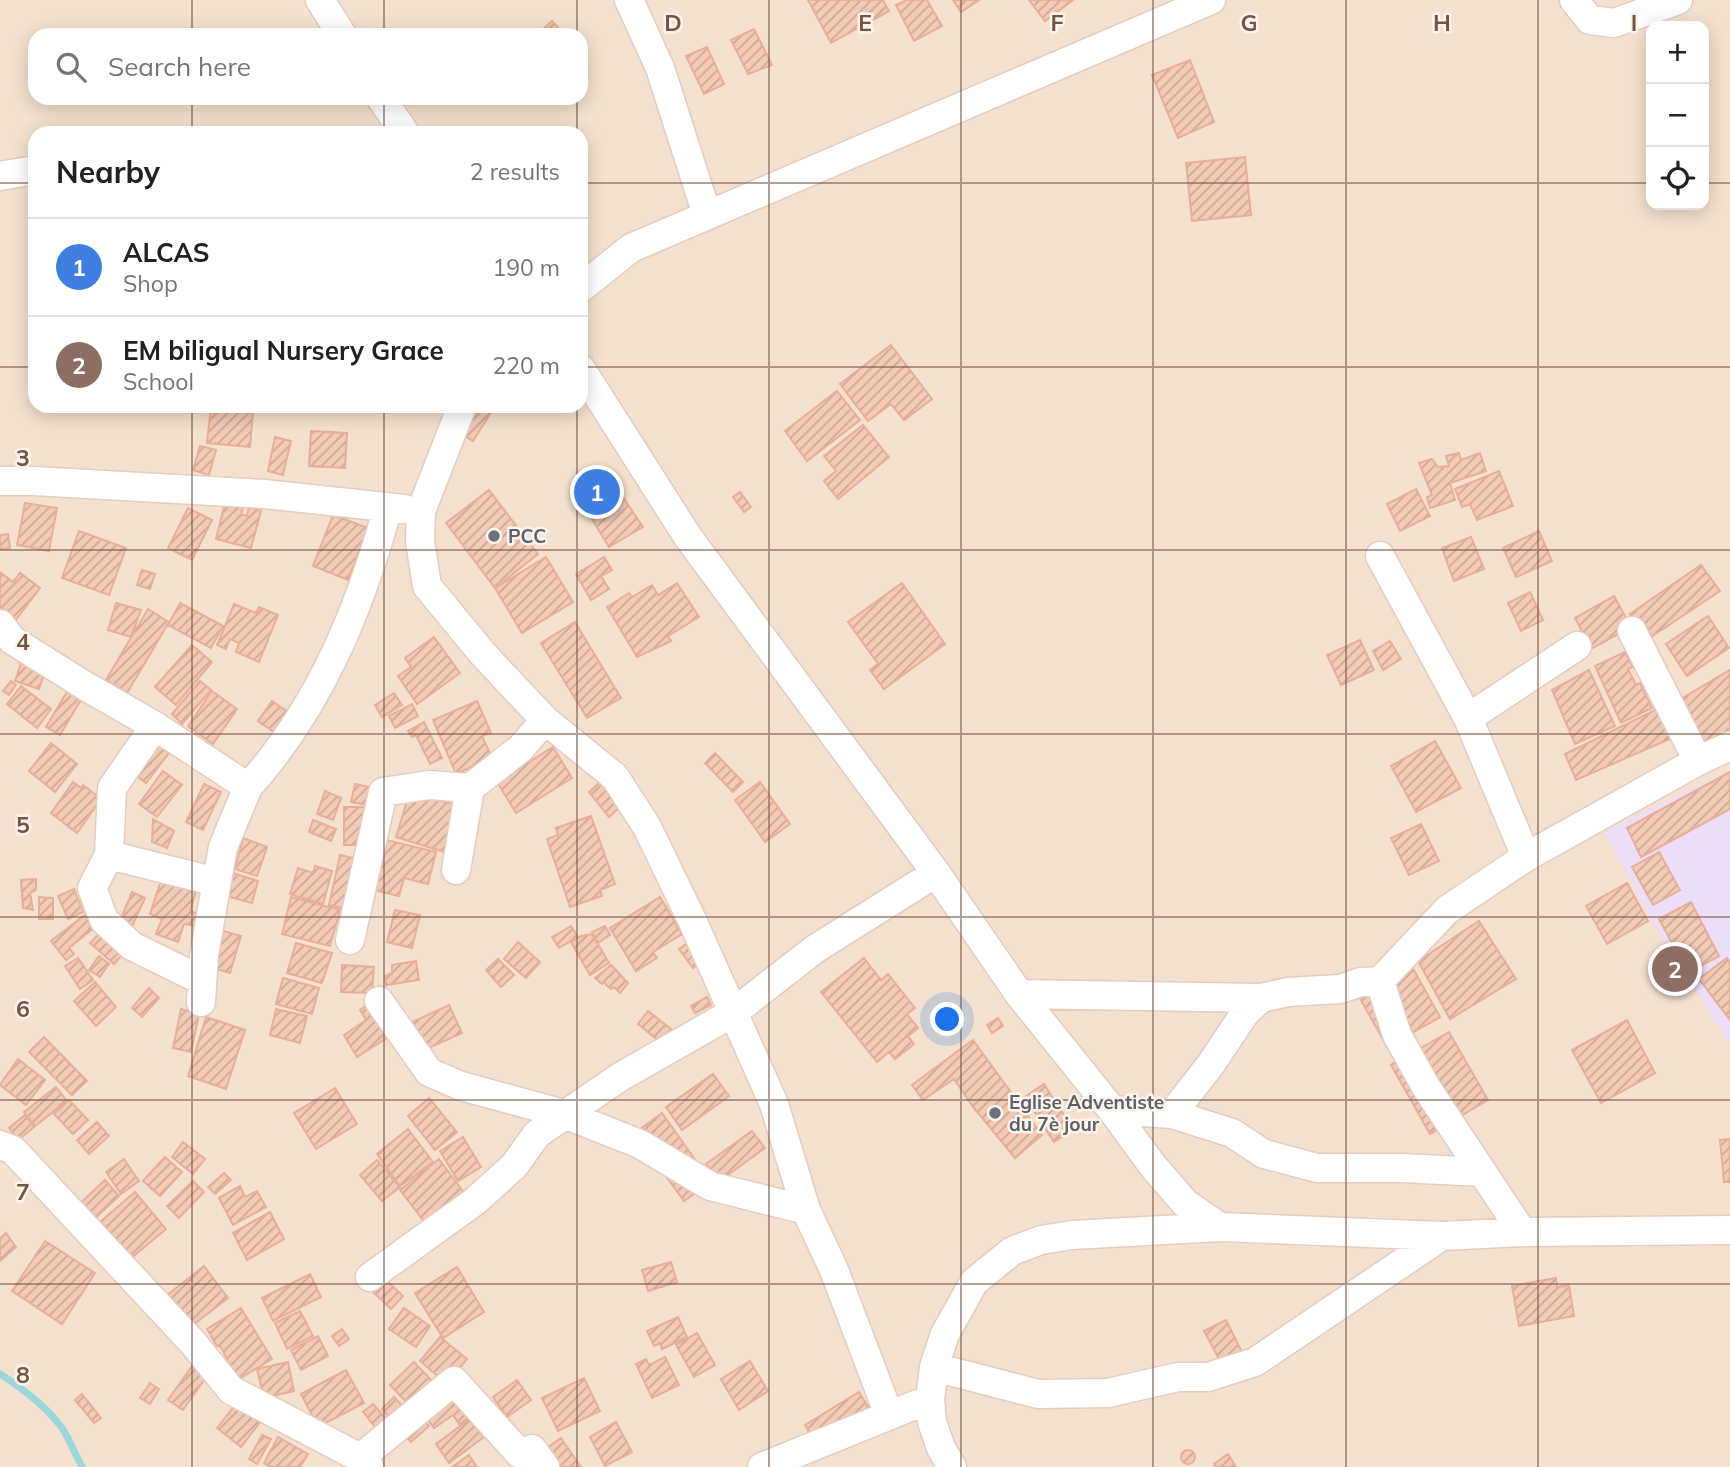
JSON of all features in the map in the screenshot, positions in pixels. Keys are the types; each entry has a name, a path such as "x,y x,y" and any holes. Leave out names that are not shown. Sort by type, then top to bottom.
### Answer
{"street":[{"path":"320,0 338,28"},
{"path":"628,0 660,68 707,215"},
{"path":"588,282 631,248 1211,0"},
{"path":"1574,0 1590,20 1614,23 1678,0"},
{"path":"386,105 400,126"},
{"path":"0,176 28,171"},
{"path":"588,380 688,537 936,873 1019,994 1153,1166 1185,1203 1220,1227"},
{"path":"459,413 421,511 420,541 428,586 483,654 545,720 615,778 647,827 774,1104 806,1210 834,1270 889,1415"},
{"path":"0,481 264,494 421,511"},
{"path":"155,726 112,788 109,855 92,888 104,920 132,946 201,991 223,847 248,787 302,718 345,636 374,558 388,507"},
{"path":"1380,556 1468,718 1526,857"},
{"path":"0,624 12,640 155,726 248,787"},
{"path":"1632,631 1698,761"},
{"path":"1468,718 1577,646"},
{"path":"456,870 470,788 521,748 545,720"},
{"path":"1019,994 1261,998 1288,992 1340,989 1361,982 1380,981 1447,910 1526,857 1698,761 1730,746"},
{"path":"350,940 383,792 429,785 470,788"},
{"path":"109,855 217,882"},
{"path":"370,1277 474,1202 514,1166 537,1133 620,1077 734,1012 815,949 936,873"},
{"path":"1380,981 1398,1035 1426,1087 1522,1232"},
{"path":"1172,1114 1211,1064 1245,1013 1261,998"},
{"path":"379,1001 429,1072 461,1086 564,1114 640,1144 710,1186 806,1210"},
{"path":"1112,1110 1172,1114 1231,1133 1244,1144 1264,1154 1317,1168 1482,1172"},
{"path":"0,1145 13,1150 194,1344 231,1390 364,1462 454,1381 520,1454 532,1449 545,1467"},
{"path":"952,1467 941,1448 932,1422 930,1399 934,1367 944,1334 974,1282 1012,1251 1041,1240 1072,1235 1220,1227 1443,1236 1522,1232 1730,1230"},
{"path":"934,1367 1038,1394 1108,1394 1178,1377 1209,1377 1255,1362 1443,1236"},
{"path":"762,1467 930,1399"}],"shaded area":[{"path":"0,0 1730,0 1730,1467 0,1467"},
{"path":"1730,770 1730,1044 1660,935 1604,832"}],"building":[{"path":"808,0 883,0 889,11 831,43"},
{"path":"907,0 927,0 942,26 914,41 896,5"},
{"path":"953,0 979,0 961,12"},
{"path":"1029,0 1073,0 1045,21"},
{"path":"552,21 558,28 544,28"},
{"path":"754,29 772,65 748,74 731,40"},
{"path":"707,47 724,84 704,94 686,56"},
{"path":"1190,60 1214,122 1178,138 1152,75"},
{"path":"1245,157 1251,215 1192,221 1186,163"},
{"path":"891,345 932,399 904,420 891,404 868,421 840,384"},
{"path":"837,391 860,420 807,461 785,431"},
{"path":"210,413 253,413 250,447 207,443"},
{"path":"471,413 491,413 473,441 459,432"},
{"path":"863,425 889,457 838,499 824,481 836,471 824,456"},
{"path":"311,431 347,433 345,468 309,466"},
{"path":"275,437 291,441 283,475 268,471"},
{"path":"200,446 216,450 209,475 193,470"},
{"path":"1459,453 1461,460 1480,453 1486,471 1450,483 1455,500 1430,508 1427,497 1432,495 1419,463 1432,459 1438,467 1449,466 1446,456"},
{"path":"1499,471 1513,506 1477,520 1470,504 1462,507 1455,489"},
{"path":"607,473 643,527 609,547 576,493"},
{"path":"1416,489 1430,516 1400,531 1387,504"},
{"path":"489,490 538,554 495,588 446,523"},
{"path":"740,492 751,507 744,512 733,497"},
{"path":"25,503 57,508 49,551 17,545"},
{"path":"225,503 243,508 241,514 247,516 249,507 261,511 251,548 216,539"},
{"path":"188,508 212,520 192,560 168,548"},
{"path":"333,515 368,528 348,580 313,566"},
{"path":"79,531 126,548 109,595 62,578"},
{"path":"1539,531 1552,561 1516,577 1503,548"},
{"path":"8,534 10,548 0,549 0,535"},
{"path":"1471,537 1484,569 1454,581 1442,548"},
{"path":"546,557 573,602 522,633 495,588"},
{"path":"604,557 612,570 601,576 609,589 591,600 576,574"},
{"path":"1701,565 1720,591 1648,639 1630,614"},
{"path":"142,570 155,574 150,589 137,585"},
{"path":"0,572 13,582 20,573 40,588 15,621 0,607"},
{"path":"677,583 699,617 668,636 671,641 637,657 607,607 629,593 632,597 652,585 658,595"},
{"path":"902,583 945,644 884,689 870,670 878,664 848,622"},
{"path":"1530,592 1543,620 1521,631 1508,603"},
{"path":"1614,596 1631,627 1591,649 1575,618"},
{"path":"116,603 141,610 131,637 108,630"},
{"path":"180,603 223,626 211,648 168,625"},
{"path":"234,604 256,613 259,607 278,615 259,662 236,652 239,643 230,639 226,649 217,645"},
{"path":"148,609 169,622 127,693 106,680"},
{"path":"1708,616 1729,648 1687,676 1666,644"},
{"path":"575,622 621,698 587,718 541,643"},
{"path":"434,637 460,673 417,704 398,676 411,667 405,658"},
{"path":"1360,640 1374,670 1341,685 1327,655"},
{"path":"1390,641 1401,659 1383,670 1373,651"},
{"path":"192,645 212,662 176,705 155,687"},
{"path":"1625,652 1633,667 1628,669 1636,685 1640,683 1652,708 1621,723 1595,666"},
{"path":"23,657 47,666 39,689 15,681"},
{"path":"1589,670 1615,726 1575,744 1552,690"},
{"path":"1730,670 1730,741 1710,753 1679,700"},
{"path":"11,681 16,685 9,695 3,691"},
{"path":"200,681 211,690 182,724 172,714"},
{"path":"71,685 85,693 60,735 46,727"},
{"path":"21,686 51,709 37,728 7,704"},
{"path":"212,691 237,709 213,744 188,726"},
{"path":"394,693 402,705 382,717 375,705"},
{"path":"272,701 288,712 274,732 258,721"},
{"path":"477,701 491,733 482,736 492,758 456,774 433,720"},
{"path":"412,704 418,716 395,728 389,716"},
{"path":"1661,707 1674,737 1576,780 1565,754"},
{"path":"424,722 442,758 430,764 416,735 412,737 408,731"},
{"path":"1435,741 1461,788 1416,812 1391,766"},
{"path":"51,743 77,764 55,792 29,771"},
{"path":"156,743 169,753 146,783 133,773"},
{"path":"553,747 572,778 516,813 497,782"},
{"path":"715,753 743,782 733,792 705,763"},
{"path":"163,771 182,785 157,817 139,804"},
{"path":"1730,772 1730,809 1641,857 1627,828"},
{"path":"73,782 81,788 83,785 101,799 77,833 51,813"},
{"path":"600,782 620,807 609,817 589,792"},
{"path":"760,782 790,824 765,842 735,800"},
{"path":"204,784 221,792 203,830 186,822"},
{"path":"355,784 370,787 367,805 351,802"},
{"path":"325,791 341,798 333,820 317,814"},
{"path":"410,791 462,807 452,825 444,852 396,837"},
{"path":"344,807 364,807 364,845 344,845"},
{"path":"591,816 615,884 600,890 602,896 570,907 547,839 558,835 556,828"},
{"path":"153,819 174,831 167,848 152,842"},
{"path":"313,820 336,829 331,841 309,832"},
{"path":"1421,824 1439,861 1409,875 1391,838"},
{"path":"243,838 267,847 257,876 235,869"},
{"path":"382,839 436,852 428,884 404,878 399,896 370,889"},
{"path":"1659,852 1680,890 1653,905 1632,867"},
{"path":"340,855 361,860 350,910 329,905"},
{"path":"315,866 332,871 323,904 290,894 298,868 313,873"},
{"path":"233,873 258,881 252,903 226,896"},
{"path":"36,879 36,890 30,893 33,910 23,908 21,880"},
{"path":"161,880 196,892 190,911 201,915 197,926 184,924 178,942 156,934 162,919 150,914"},
{"path":"1627,883 1648,921 1607,944 1586,906"},
{"path":"74,889 83,912 68,919 58,896"},
{"path":"132,892 145,898 128,935 116,930"},
{"path":"39,897 53,898 53,919 39,919"},
{"path":"291,897 340,910 330,946 282,934"},
{"path":"660,897 682,934 653,952 657,958 636,971 610,928"},
{"path":"1691,902 1719,956 1688,973 1659,919"},
{"path":"395,910 420,915 412,948 387,942"},
{"path":"85,915 95,927 69,948 74,954 66,960 51,941"},
{"path":"1479,921 1516,979 1450,1019 1418,961"},
{"path":"571,926 578,937 559,948 552,937"},
{"path":"605,926 610,935 598,943 592,932"},
{"path":"220,930 241,936 230,973 210,967"},
{"path":"99,934 122,955 114,964 90,943"},
{"path":"592,934 609,963 590,975 571,942"},
{"path":"692,940 705,959 693,968 679,949"},
{"path":"518,942 540,962 526,978 504,959"},
{"path":"296,943 332,953 322,983 287,973"},
{"path":"99,956 109,964 100,977 89,970"},
{"path":"78,958 93,980 80,989 65,966"},
{"path":"864,958 881,980 888,974 915,1008 907,1014 918,1028 908,1036 914,1044 895,1059 889,1052 877,1062 821,992"},
{"path":"1727,958 1730,962 1730,1020 1699,979"},
{"path":"498,959 514,975 501,987 486,970"},
{"path":"416,961 419,980 386,985 385,976 392,973 392,965"},
{"path":"1410,963 1440,1017 1387,1047 1357,993"},
{"path":"342,965 374,967 372,993 341,992"},
{"path":"611,965 628,983 620,993 595,978"},
{"path":"283,978 319,988 312,1014 276,1004"},
{"path":"95,982 116,1007 96,1026 74,1001"},
{"path":"149,988 159,998 142,1017 132,1008"},
{"path":"707,997 711,1005 695,1013 691,1006"},
{"path":"367,1005 387,1038 357,1057 344,1035 366,1020 360,1010"},
{"path":"449,1005 462,1033 420,1052 408,1024"},
{"path":"181,1009 199,1014 191,1052 173,1048"},
{"path":"276,1009 307,1016 300,1043 270,1035"},
{"path":"648,1011 671,1029 660,1042 638,1024"},
{"path":"206,1017 245,1030 226,1089 188,1076"},
{"path":"998,1018 1003,1026 992,1033 987,1025"},
{"path":"1627,1020 1655,1073 1601,1103 1572,1050"},
{"path":"1449,1032 1488,1100 1430,1134 1391,1065"},
{"path":"44,1037 87,1081 72,1095 29,1052"},
{"path":"973,1040 1042,1135 1015,1158 954,1079 923,1100 912,1085"},
{"path":"18,1059 45,1080 26,1105 0,1085"},
{"path":"713,1074 729,1096 682,1130 666,1107"},
{"path":"1044,1084 1073,1129 1054,1142 1025,1097"},
{"path":"56,1087 67,1101 35,1126 24,1112"},
{"path":"335,1088 357,1124 316,1149 294,1113"},
{"path":"429,1098 457,1132 435,1150 408,1116"},
{"path":"69,1100 88,1120 73,1134 54,1114"},
{"path":"662,1113 711,1182 684,1201 635,1133"},
{"path":"25,1115 34,1127 18,1140 9,1128"},
{"path":"97,1122 109,1136 89,1154 77,1140"},
{"path":"408,1129 433,1162 400,1186 377,1154"},
{"path":"752,1131 765,1148 718,1182 706,1164"},
{"path":"463,1137 481,1167 458,1181 440,1151"},
{"path":"1730,1139 1730,1182 1724,1182 1720,1140"},
{"path":"183,1142 205,1159 193,1174 172,1157"},
{"path":"165,1157 182,1172 160,1196 143,1181"},
{"path":"124,1159 139,1181 121,1194 106,1172"},
{"path":"439,1159 468,1198 429,1228 400,1190"},
{"path":"377,1160 400,1187 382,1201 360,1175"},
{"path":"224,1173 231,1180 215,1194 208,1187"},
{"path":"105,1180 119,1196 90,1223 76,1207"},
{"path":"193,1181 204,1192 179,1218 167,1206"},
{"path":"240,1186 245,1197 257,1191 266,1207 233,1225 219,1198"},
{"path":"135,1192 166,1229 124,1264 93,1228"},
{"path":"270,1212 284,1239 247,1260 233,1233"},
{"path":"6,1233 16,1247 0,1261 0,1238"},
{"path":"45,1241 95,1273 62,1324 12,1291"},
{"path":"671,1262 677,1282 648,1291 642,1270"},
{"path":"204,1266 228,1298 185,1331 161,1300"},
{"path":"457,1267 484,1312 443,1338 415,1293"},
{"path":"310,1274 321,1297 273,1321 262,1298"},
{"path":"1556,1278 1557,1287 1569,1285 1574,1316 1519,1326 1512,1286"},
{"path":"385,1279 403,1296 391,1309 373,1292"},
{"path":"241,1308 272,1359 236,1381 225,1364 227,1359 221,1347 217,1346 207,1329"},
{"path":"404,1308 430,1326 416,1347 389,1329"},
{"path":"300,1311 313,1336 287,1349 275,1323"},
{"path":"678,1317 687,1337 662,1349 660,1343 654,1346 647,1331"},
{"path":"1226,1320 1243,1354 1222,1365 1204,1331"},
{"path":"342,1329 349,1339 339,1346 332,1336"},
{"path":"697,1333 715,1365 694,1377 676,1345"},
{"path":"318,1336 328,1356 301,1370 291,1350"},
{"path":"440,1337 467,1359 447,1384 420,1361"},
{"path":"665,1357 679,1385 652,1398 636,1364 646,1359 649,1365"},
{"path":"750,1361 768,1391 739,1410 721,1379"},
{"path":"288,1362 294,1391 264,1398 257,1369"},
{"path":"414,1362 436,1385 413,1409 390,1385"},
{"path":"192,1366 207,1376 183,1410 168,1400"},
{"path":"346,1370 364,1403 318,1427 301,1394"},
{"path":"584,1378 600,1411 558,1431 542,1398"},
{"path":"517,1380 531,1400 507,1417 493,1397"},
{"path":"150,1383 159,1389 150,1404 140,1398"},
{"path":"450,1392 468,1418 459,1424 453,1415 434,1428 422,1411"},
{"path":"859,1392 871,1412 817,1445 805,1425"},
{"path":"82,1394 101,1418 94,1423 75,1400"},
{"path":"394,1397 407,1411 395,1423 382,1409"},
{"path":"240,1399 264,1417 241,1447 217,1428"},
{"path":"373,1404 391,1424 380,1433 363,1412"},
{"path":"419,1416 429,1426 411,1442 402,1433"},
{"path":"471,1418 484,1437 449,1463 436,1444"},
{"path":"616,1422 632,1452 605,1466 590,1437"},
{"path":"262,1435 271,1439 257,1464 249,1459"},
{"path":"278,1437 308,1454 300,1467 271,1467 264,1463"},
{"path":"561,1438 581,1467 549,1467 540,1453"},
{"path":"1185,1450 1191,1450 1195,1457 1191,1464 1185,1464 1181,1460 1181,1454"},
{"path":"1228,1454 1236,1467 1216,1467 1214,1464"},
{"path":"469,1455 477,1467 452,1467"}],"waterway":[{"path":"0,1374 49,1412 65,1433 82,1467"}],"place":[{"name":"ALCAS","path":"597,492"},
{"name":"PCC","path":"494,536"},
{"name":"EM biligual Nursery Grace","path":"1675,969"},
{"name":"Eglise Adventiste du 7è jour","path":"995,1113"}]}
